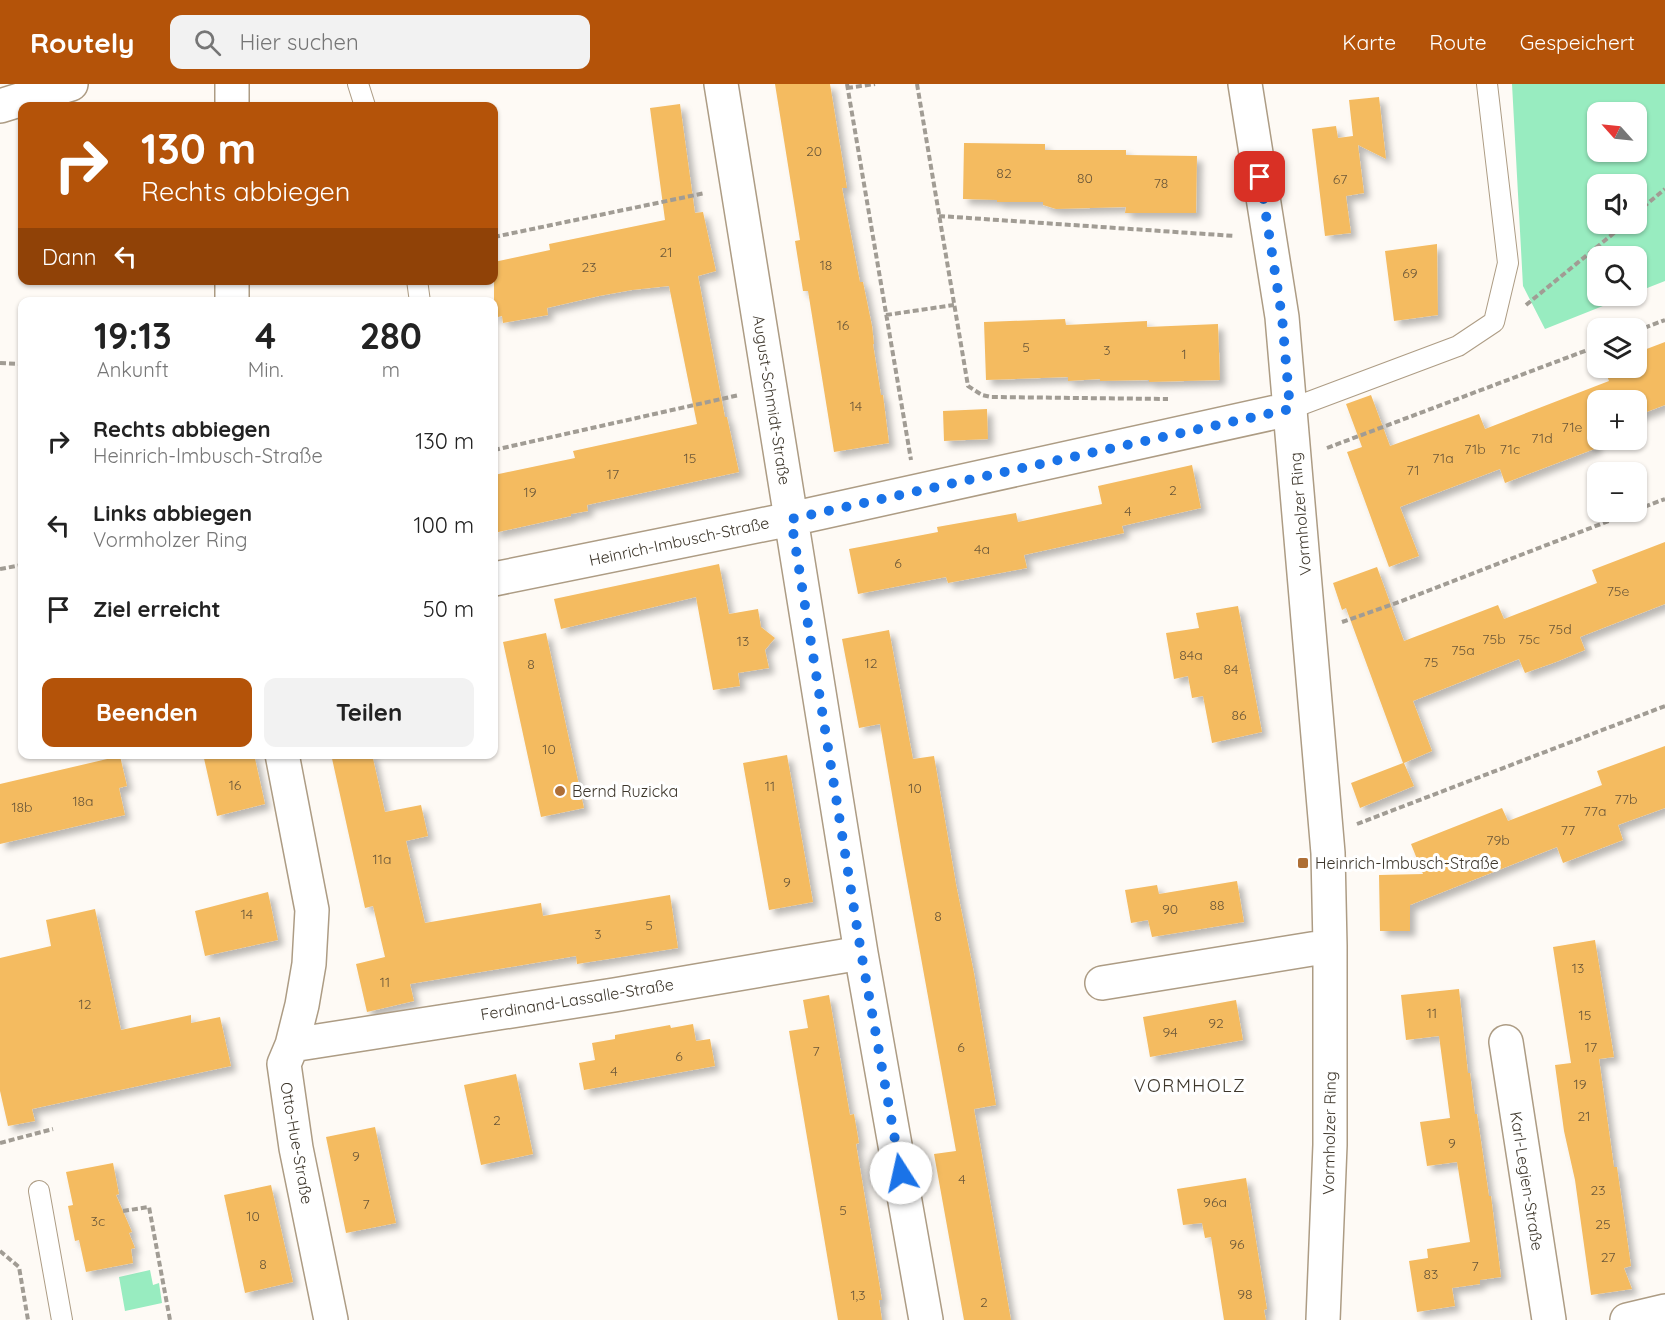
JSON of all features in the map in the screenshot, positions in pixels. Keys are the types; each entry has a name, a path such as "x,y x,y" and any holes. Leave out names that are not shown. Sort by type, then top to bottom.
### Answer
{"street":[{"path":"0,106 71,84"},
{"path":"232,84 232,102"},
{"name":"August-Schmidt-Straße","path":"721,84 861,952 926,1320"},
{"name":"Vormholzer Ring","path":"1245,84 1282,317 1328,853 1330,1145 1323,1320"},
{"name":"Heinrich-Imbusch-Straße","path":"498,578 791,519 1290,409"},
{"name":"Otto-Hue-Straße","path":"283,759 312,910 309,964 292,1045 284,1064 296,1148 331,1320"},
{"path":"1102,983 1330,946"},
{"name":"Ferdinand-Lassalle-Straße","path":"292,1045 614,995 861,952"},
{"name":"Karl-Legien-Straße","path":"1506,1042 1549,1320"},
{"path":"1627,1320 1665,1311"}],"lane":[{"path":"358,84 364,102"},
{"name":"Heinrich-Imbusch-Straße","path":"1290,409 1458,346 1494,322 1508,263 1487,84"},
{"path":"39,1191 62,1320"}],"path":[{"path":"875,84 847,86 911,459"},
{"path":"917,84 968,386 982,395 991,397 1169,399"},
{"path":"498,236 737,184"},
{"path":"1647,204 1665,189"},
{"path":"939,216 1270,238"},
{"path":"1532,302 1612,234"},
{"path":"886,315 954,305"},
{"path":"1647,327 1665,321"},
{"path":"1329,447 1587,350"},
{"path":"0,363 18,364"},
{"path":"498,449 770,388"},
{"path":"1647,506 1665,499"},
{"path":"1310,633 1399,602 1606,522"},
{"path":"0,569 18,566"},
{"path":"1325,835 1665,706"},
{"path":"0,1143 53,1129"},
{"path":"123,1211 149,1207 170,1320"},
{"path":"0,1251 19,1267 28,1320"}],"green space":[{"path":"1512,84 1665,84 1665,281 1647,288 1647,246 1587,246 1587,306 1603,306 1545,329 1523,286"},
{"path":"150,1270 153,1285 159,1283 162,1303 125,1311 119,1277"}],"building":[{"path":"775,84 830,84 847,188 842,188 860,282 863,282 872,326 889,443 834,452 808,291 803,291 795,241 800,240"},
{"path":"1379,97 1386,159 1358,145 1364,193 1346,196 1351,233 1325,236 1312,129 1336,126 1338,138 1353,136 1349,100"},
{"path":"680,104 695,213 703,212 716,271 698,276 725,417 727,417 739,472 587,505 588,511 498,532 498,474 575,458 573,451 697,424 669,286 599,296 547,308 548,315 503,323 502,316 498,317 498,297 494,297 494,285 498,285 498,261 550,250 549,244 665,220 650,108"},
{"path":"964,143 1045,144 1045,150 1126,150 1126,155 1197,156 1196,213 1125,213 1126,207 1056,209 1043,205 1043,202 963,199"},
{"path":"1437,244 1438,315 1394,321 1385,251"},
{"path":"1065,319 1066,325 1147,321 1147,327 1218,324 1220,380 1068,381 1068,377 986,380 984,322"},
{"path":"1665,342 1665,405 1647,412 1647,390 1587,390 1587,450 1592,450 1505,483 1500,469 1400,507 1419,556 1389,567 1347,452 1362,447 1346,404 1371,395 1390,446 1479,414 1485,429 1609,381 1608,378 1647,378 1647,349"},
{"path":"987,409 988,439 944,441 943,411"},
{"path":"1192,465 1201,508 1122,526 1124,533 1024,555 1027,568 948,583 946,577 858,594 849,549 938,532 937,527 1016,513 1018,522 1102,504 1098,486"},
{"path":"1665,542 1665,604 1580,637 1585,650 1556,662 1525,673 1519,659 1413,701 1432,751 1404,763 1414,786 1360,808 1351,783 1403,763 1346,608 1342,610 1333,583 1377,567 1404,641 1498,605 1504,619 1597,583 1592,570"},
{"path":"719,564 729,614 758,609 761,627 775,638 765,650 769,668 738,673 740,686 713,690 696,597 561,629 554,599"},
{"path":"1238,606 1262,732 1212,743 1203,696 1192,698 1188,676 1174,679 1166,633 1199,628 1196,613"},
{"path":"889,630 913,759 934,756 974,973 996,1105 974,1109 1011,1320 964,1320 934,1154 956,1151 880,724 859,728 842,639"},
{"path":"546,633 584,808 541,817 503,642"},
{"path":"1665,746 1665,808 1618,825 1623,840 1563,863 1557,847 1410,905 1410,931 1380,931 1379,875 1423,874 1411,844 1502,808 1508,821 1602,785 1597,771"},
{"path":"787,755 813,902 769,910 743,763"},
{"path":"107,759 121,759 127,786 119,788 125,815 0,844 0,784"},
{"path":"204,759 255,759 265,804 217,816"},
{"path":"332,759 373,759 385,812 421,805 428,836 406,841 425,923 541,903 543,916 670,895 678,948 577,964 576,956 410,984 414,1001 367,1012 356,964 385,957 373,906 365,908"},
{"path":"1237,881 1244,922 1152,937 1148,920 1131,923 1125,890 1157,885 1159,894"},
{"path":"268,892 278,940 205,956 195,911"},
{"path":"95,909 121,1030 191,1015 191,1023 220,1017 231,1066 32,1109 35,1121 8,1126 0,1091 0,958 51,946 46,920"},
{"path":"1595,940 1614,1057 1599,1059 1631,1266 1624,1268 1632,1289 1591,1295 1575,1180 1564,1131 1555,1065 1571,1063 1553,947"},
{"path":"1459,989 1468,1073 1470,1073 1475,1114 1477,1114 1489,1196 1491,1196 1501,1277 1480,1280 1480,1284 1452,1288 1455,1306 1417,1312 1409,1261 1428,1258 1427,1249 1470,1242 1457,1162 1427,1166 1420,1122 1450,1118 1439,1036 1406,1040 1401,995"},
{"path":"829,995 850,1115 854,1114 859,1143 856,1144 882,1300 879,1300 882,1320 838,1320 789,1031 808,1028 803,1000"},
{"path":"1236,1000 1243,1040 1150,1057 1143,1017"},
{"path":"693,1024 696,1041 710,1039 715,1066 584,1090 579,1063 595,1060 592,1043 615,1039 615,1035 670,1025 671,1028"},
{"path":"516,1074 533,1154 481,1165 464,1085"},
{"path":"375,1127 396,1223 346,1233 326,1137"},
{"path":"113,1163 119,1194 116,1195 132,1232 129,1233 135,1248 131,1249 133,1263 86,1272 79,1240 75,1241 68,1206 73,1205 66,1172"},
{"path":"1246,1178 1267,1309 1264,1310 1266,1320 1224,1320 1211,1237 1205,1238 1202,1223 1183,1225 1177,1189"},
{"path":"271,1185 293,1282 245,1293 224,1195"}],"place":[{"name":"Bernd Ruzicka","path":"560,791"},
{"name":"Heinrich-Imbusch-Straße","path":"1303,863"}],"district":[{"name":"VORMHOLZ","path":"1190,1086"}],"route":[{"path":"901,1173 861,952 791,519 1290,409 1282,317 1260,177"}]}
